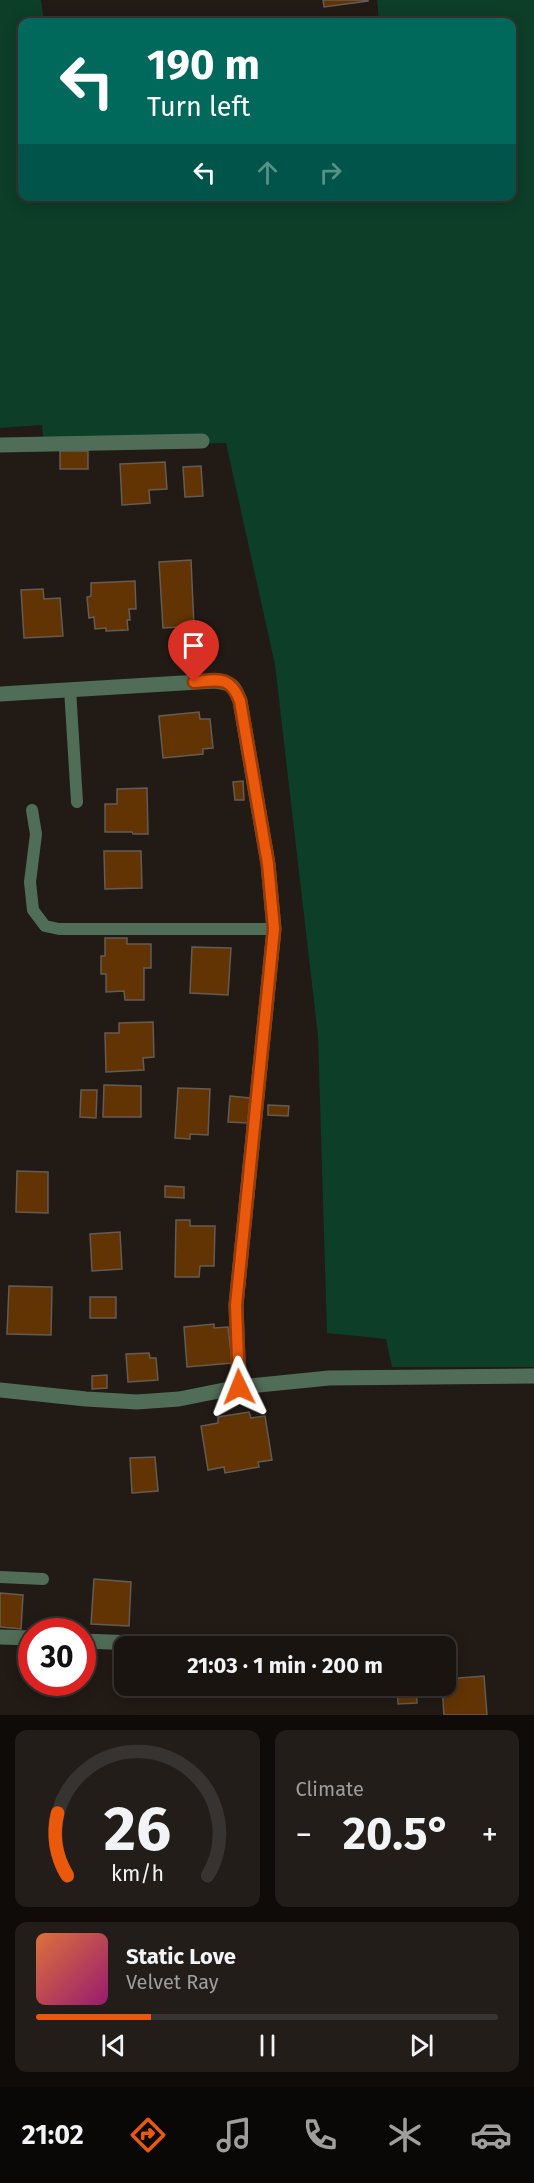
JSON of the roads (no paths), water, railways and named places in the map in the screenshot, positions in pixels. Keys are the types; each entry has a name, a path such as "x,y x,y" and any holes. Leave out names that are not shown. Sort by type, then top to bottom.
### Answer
{"street":[{"path":"0,445 202,441"},
{"path":"0,694 215,681 230,683 236,689 268,864 274,929 236,1305 239,1387"},
{"path":"0,1389 86,1399 137,1402 179,1399 239,1387 328,1378 534,1376"},
{"path":"0,1637 18,1638"},
{"path":"96,1642 114,1642"}],"lane":[{"path":"70,689 77,802"},
{"path":"32,810 36,834 30,882 33,909 45,926 60,929 274,929"},
{"path":"0,1577 43,1579"}]}
